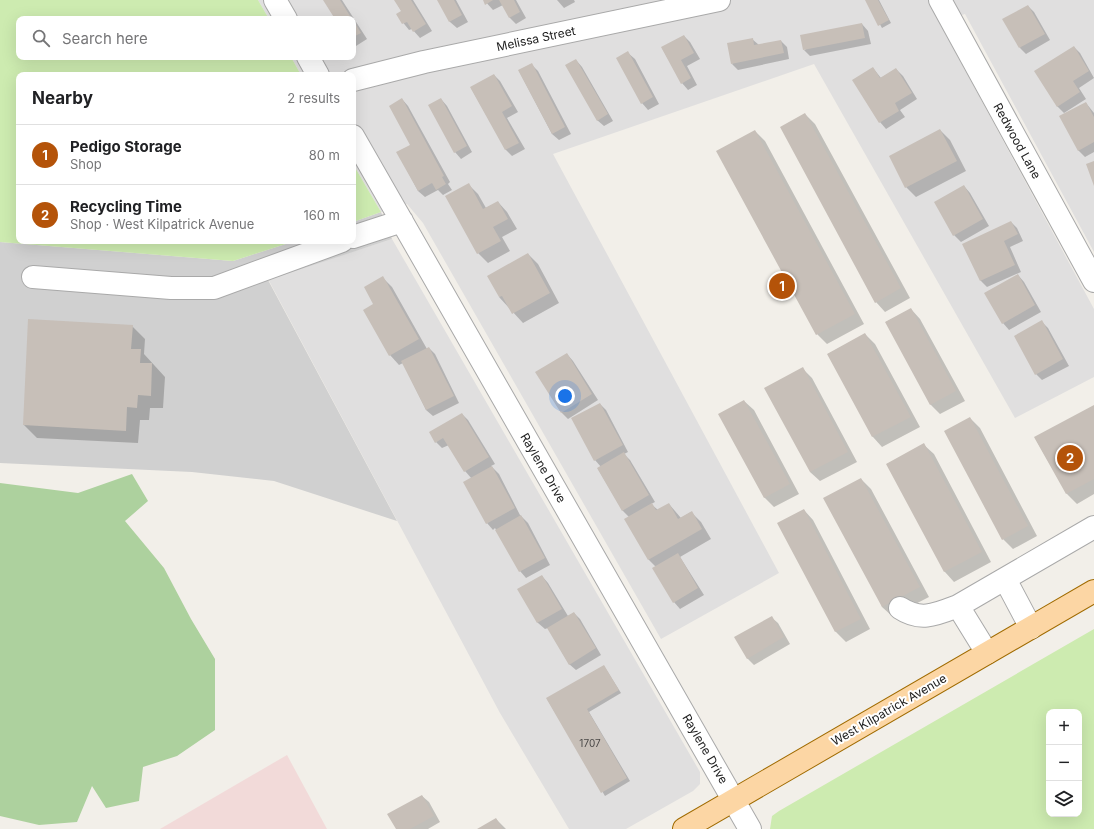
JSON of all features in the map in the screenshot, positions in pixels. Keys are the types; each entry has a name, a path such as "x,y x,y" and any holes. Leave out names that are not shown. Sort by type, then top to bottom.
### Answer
{"main road":[{"name":"West Kilpatrick Avenue","path":"684,829 1094,591"}],"street":[{"path":"275,0 284,16"},
{"name":"Melissa Street","path":"356,79 424,62 719,0"},
{"name":"Redwood Lane","path":"940,0 1094,282"},
{"path":"310,60 316,72"},
{"name":"Raylene Drive","path":"356,141 750,829"},
{"path":"356,236 402,221"},
{"path":"33,277 171,288 214,288 334,244"},
{"path":"900,608 910,614 924,616 936,614 958,606 1094,527"},
{"path":"1005,579 1031,628"},
{"path":"958,606 986,653"}],"shaded area":[{"path":"258,0 1094,0 1094,252 965,14 939,22 1094,309 1094,377 1015,418 814,64 553,154 779,573 661,639 423,223 407,204 381,212 356,169 356,72 299,72 293,60 356,60 356,16 267,16"},
{"path":"381,212 392,239 268,280 397,521 274,481 192,472 0,463 0,242 233,261 286,244 356,244 356,221"},
{"path":"392,239 700,772 700,784 693,791 626,829 569,829 500,713 268,279"},
{"path":"287,755 327,829 160,829"}],"green space":[{"path":"0,0 258,0 267,16 16,16 16,60 293,60 299,72 16,72 16,243 0,242"},
{"path":"356,169 381,212 356,221"},
{"path":"25,244 286,244 233,261"},
{"path":"132,474 148,501 125,521 164,568 191,619 215,659 215,730 177,756 143,767 139,801 106,808 92,786 77,822 39,825 0,816 0,483 78,493"},
{"path":"1094,629 1094,829 770,829 772,816"}],"building":[{"path":"323,0 340,0 350,16 333,16"},
{"path":"394,0 411,0 426,24 413,32 407,22 402,24 396,14 401,11"},
{"path":"437,0 454,0 462,15 449,22"},
{"path":"483,0 493,0 485,5"},
{"path":"499,0 514,0 520,12 509,18"},
{"path":"865,0 878,0 889,20 878,26"},
{"path":"1028,5 1045,34 1019,48 1002,19"},
{"path":"862,23 865,38 803,50 800,35"},
{"path":"356,25 361,33 356,36"},
{"path":"684,35 694,53 681,60 691,78 681,84 661,47"},
{"path":"753,38 754,45 781,40 784,53 731,64 727,43"},
{"path":"1074,46 1089,71 1073,81 1080,92 1057,107 1034,71"},
{"path":"628,51 653,97 641,104 616,58"},
{"path":"576,59 608,114 597,121 565,65"},
{"path":"532,63 565,127 552,134 518,70"},
{"path":"873,67 880,78 896,68 912,93 895,103 899,111 879,123 852,80"},
{"path":"494,74 512,106 502,112 519,143 505,150 470,87"},
{"path":"402,98 444,176 442,177 446,184 436,190 432,183 418,191 396,152 410,145 389,106"},
{"path":"441,98 467,146 454,153 428,105"},
{"path":"1086,102 1094,117 1094,142 1078,151 1059,116"},
{"path":"805,113 901,288 875,303 780,127"},
{"path":"940,129 957,161 905,188 889,156"},
{"path":"755,130 855,314 816,335 716,151"},
{"path":"1094,161 1094,186 1086,164"},
{"path":"469,183 483,209 498,201 508,219 493,227 501,241 477,254 445,196"},
{"path":"964,185 983,219 953,236 934,202"},
{"path":"1011,221 1018,234 1004,241 1015,265 980,281 962,244"},
{"path":"528,253 550,293 512,314 502,296 499,297 487,276"},
{"path":"1018,274 1035,305 1002,324 984,293"},
{"path":"383,276 419,339 389,356 363,310 373,304 364,287"},
{"path":"911,308 956,391 930,405 885,322"},
{"path":"28,319 133,325 131,349 141,349 140,363 152,363 151,396 138,395 137,408 127,407 126,431 23,425"},
{"path":"1042,320 1063,359 1035,375 1014,336"},
{"path":"865,333 911,417 872,437 827,354"},
{"path":"429,347 454,396 426,410 401,361"},
{"path":"567,353 592,394 561,413 535,372"},
{"path":"803,367 848,452 810,472 764,388"},
{"path":"744,400 790,484 764,498 718,414"},
{"path":"600,403 623,445 594,461 571,418"},
{"path":"1094,405 1094,479 1066,494 1034,437"},
{"path":"462,413 489,457 464,472 443,438 435,443 429,432"},
{"path":"970,417 1028,526 1002,540 944,431"},
{"path":"924,443 982,552 944,572 886,464"},
{"path":"624,452 649,495 622,511 597,468"},
{"path":"492,466 515,508 486,524 463,482"},
{"path":"861,478 920,587 882,607 823,498"},
{"path":"652,503 656,510 669,503 678,519 692,511 702,529 648,560 624,519"},
{"path":"804,509 861,619 835,632 777,523"},
{"path":"521,515 545,558 519,572 495,530"},
{"path":"678,553 698,588 673,603 652,568"},
{"path":"542,575 562,609 537,623 517,589"},
{"path":"574,612 596,648 569,665 547,628"},
{"path":"772,616 784,637 747,659 734,637"},
{"path":"604,665 619,690 587,709 627,778 601,793 546,698"},
{"path":"422,795 434,816 410,829 396,829 387,814"},
{"path":"496,818 503,829 477,829"}],"place":[{"name":"Pedigo Storage","path":"782,286"},
{"name":"Recycling Time","path":"1070,458"}]}
